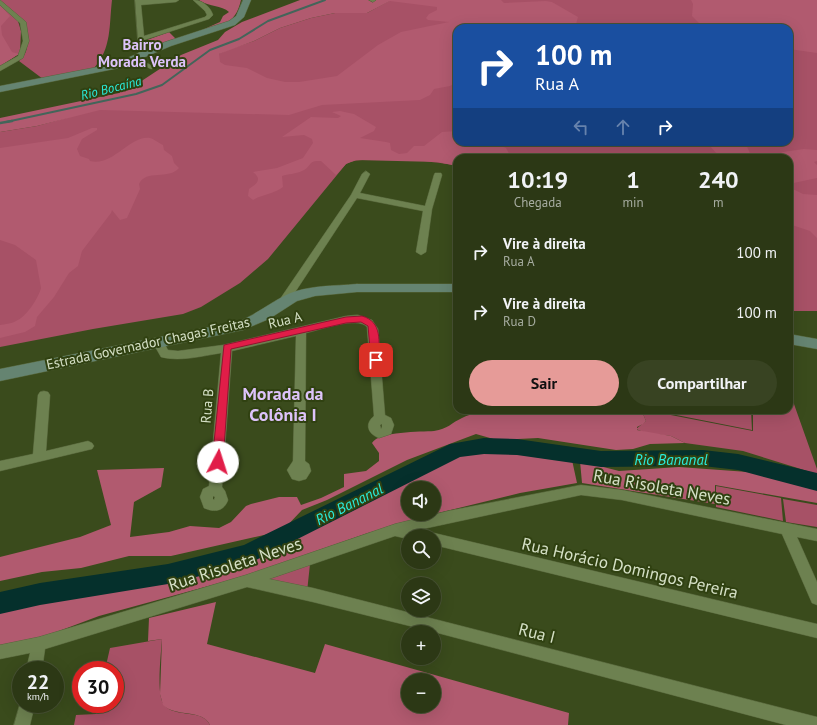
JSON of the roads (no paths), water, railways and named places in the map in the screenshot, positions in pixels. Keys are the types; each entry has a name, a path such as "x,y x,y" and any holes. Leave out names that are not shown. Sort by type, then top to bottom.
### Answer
{"main road":[{"path":"0,88 94,71 138,57 168,44 232,24 240,17 246,0"},
{"name":"Estrada Governador Chagas Freitas","path":"0,375 243,325 259,319 282,304 300,295 324,291 425,287 453,288"},
{"path":"793,340 817,344"}],"street":[{"path":"153,68 138,57 142,39 138,2 176,0"},
{"path":"142,39 207,18 210,15 210,12 196,0"},
{"path":"0,2 22,20 26,41 23,54 0,68"},
{"path":"282,304 355,194 366,174"},
{"path":"421,252 428,209 438,174"},
{"path":"355,194 428,209"},
{"name":"Rua A","path":"158,343 163,352 171,356 227,347 357,319 371,323 373,329 380,420"},
{"path":"299,465 301,331"},
{"name":"Rua B","path":"215,491 227,347"},
{"path":"39,457 44,395"},
{"path":"0,466 88,446"},
{"name":"Rua Risoleta Neves","path":"0,652 40,644 246,581 395,530 448,517 581,490 622,494 817,536"},
{"path":"787,529 817,598"},
{"path":"395,530 401,532"},
{"name":"Rua Horácio Domingos Pereira","path":"441,542 817,631"},
{"name":"Rua I","path":"246,581 313,595 817,725"},
{"path":"36,661 40,644"},
{"path":"22,725 25,713"}],"waterway":[{"name":"Rio Bocaína","path":"6,122 136,94 162,85 210,50 239,39 268,21 325,0"},
{"name":"Rio Bocaína","path":"6,122 12,121"},
{"name":"Rio Bocaína","path":"0,123 6,122"},
{"name":"Rio Bananal","path":"0,603 40,594 168,574 248,554 457,450 484,446 517,447 601,459 703,458 738,462 817,482"}],"district":[{"name":"Bairro Morada Verda","path":"142,52"},
{"name":"Morada da Colônia I","path":"283,403"}]}
